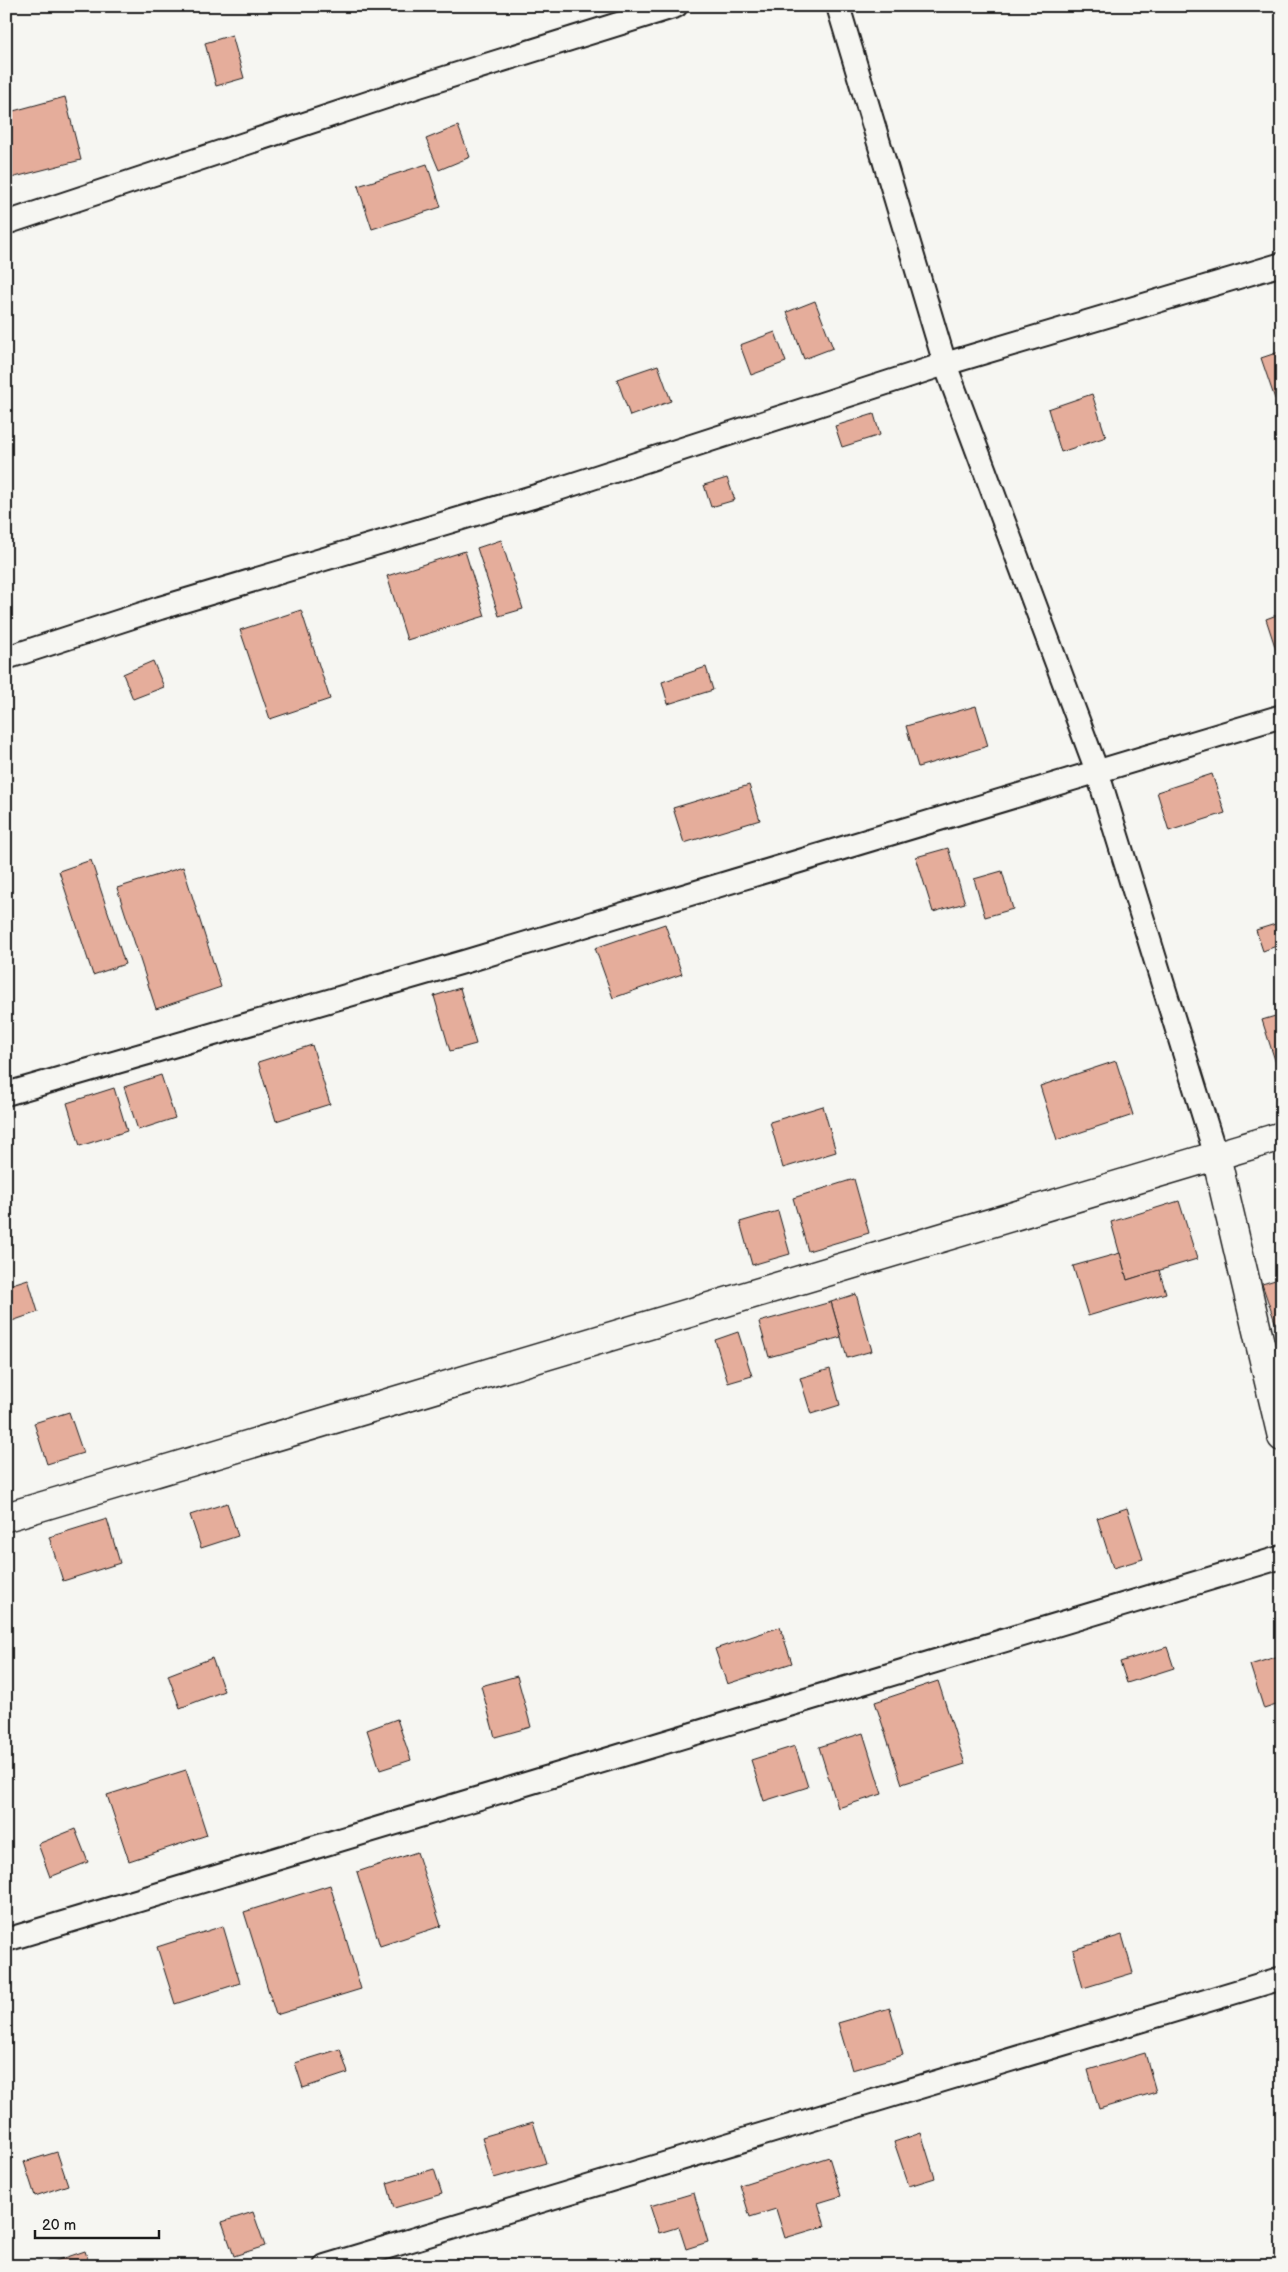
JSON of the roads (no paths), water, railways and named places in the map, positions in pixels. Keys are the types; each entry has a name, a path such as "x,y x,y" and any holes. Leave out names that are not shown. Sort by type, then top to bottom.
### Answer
{"street":[{"path":"6,1517 1282,1136"},
{"path":"1216,1156 1282,1437"}],"lane":[{"path":"6,223 418,86 676,6"},
{"path":"838,6 945,364 1097,771 1216,1156"},
{"path":"6,658 160,608 546,493 945,364 1282,264"},
{"path":"6,1094 466,961 1282,716"},
{"path":"6,1940 1282,1557"},
{"path":"325,2266 1282,1978"}]}
